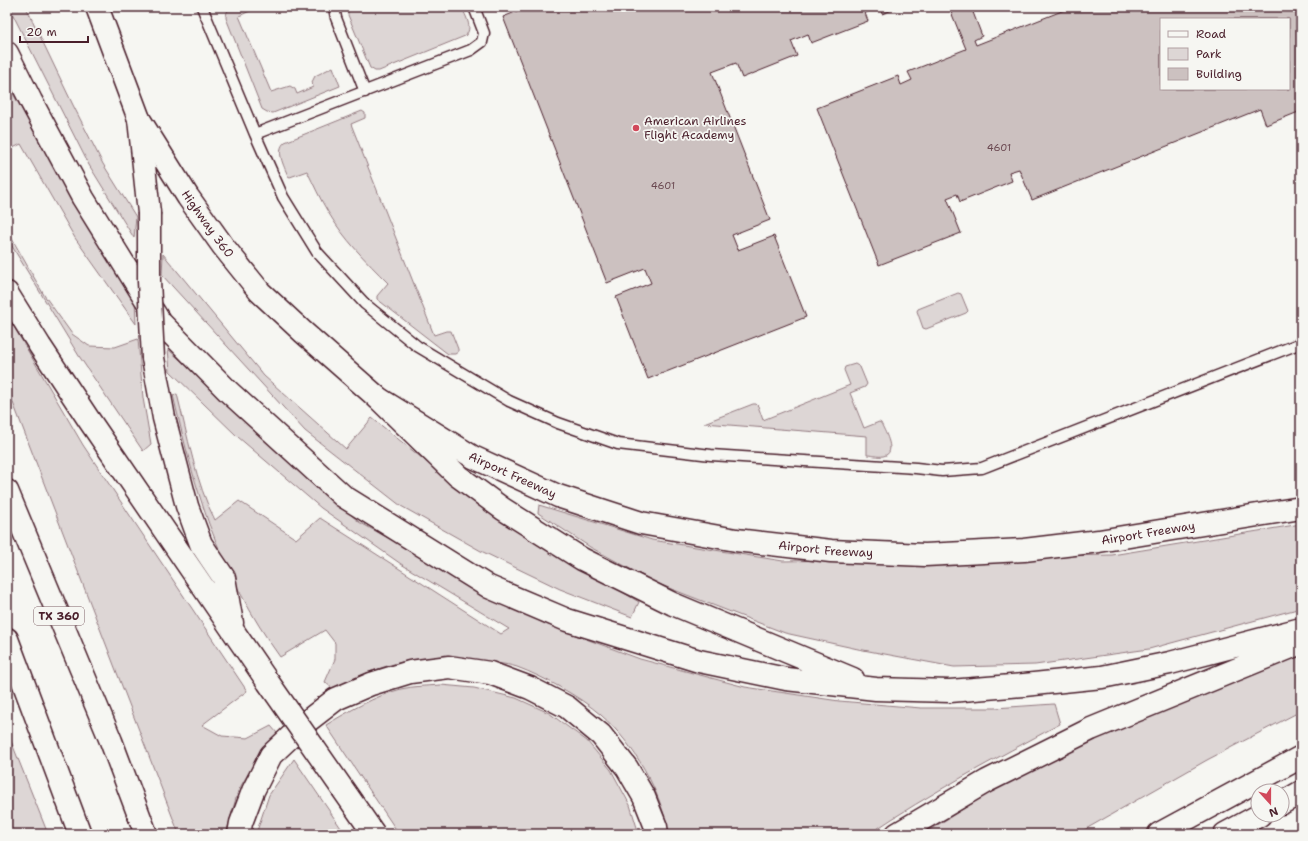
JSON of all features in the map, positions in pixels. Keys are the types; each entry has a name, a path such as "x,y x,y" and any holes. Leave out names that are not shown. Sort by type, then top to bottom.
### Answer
{"main road":[{"name":"Highway 360","path":"97,7 139,119 188,197 223,246 260,292 302,332 378,398"},
{"path":"7,53 83,198 160,322 229,392 344,496 489,587 567,620 699,661 786,679 876,689 950,691 1024,685 1102,676 1170,664 1301,629"},
{"path":"139,119 149,213 149,281 153,358 164,418 186,506 201,544 224,578 233,630"},
{"path":"7,293 89,420 374,834"},
{"path":"378,398 458,476 503,510 582,559 673,604 876,689"},
{"name":"Airport Freeway","path":"378,398 474,456 558,496 642,523 736,540 831,551 933,555 1024,550 1099,541 1301,508"},
{"name":"TX 360","path":"7,491 111,741 146,834"},
{"path":"7,639 80,834"},
{"path":"897,834 988,781 1091,729 1301,643"},
{"path":"239,834 252,791 271,755 305,723 336,699 371,684 410,672 449,667 490,673 530,688 567,707 601,735 627,768 644,797 656,827 657,834"},
{"path":"1159,834 1301,757"},
{"path":"1290,798 1301,792"},
{"path":"1225,834 1250,820"}],"lane":[{"path":"202,7 283,197 317,252 365,304 416,346 509,402 558,423 618,444 711,455 942,471 982,468 1301,343"},
{"path":"334,7 336,18 365,92"},
{"path":"255,134 471,50 482,42 484,33 474,7"}],"green space":[{"path":"9,7 26,7 103,164 136,217 134,238 89,165"},
{"path":"233,7 254,7 252,10 239,16 271,92 290,86 295,89 297,94 313,87 312,82 315,76 333,67 340,86 273,113 262,109 226,18 226,14"},
{"path":"349,7 462,7 469,29 465,36 379,71 375,71 370,68 348,15"},
{"path":"7,83 101,249 135,298 136,324 75,238 21,144 7,151"},
{"path":"362,111 365,113 365,118 351,124 434,335 451,331 458,349 458,352 455,354 448,354 377,299 377,296 388,283 348,241 334,222 307,171 290,177 288,176 281,158 280,154 282,145 285,142"},
{"path":"7,230 44,295 72,334 89,346 115,347 138,339 143,398 151,444 143,451 79,356 7,238"},
{"path":"163,254 264,376 346,449 372,418 484,508 639,602 632,617 560,589 481,551 401,506 305,431 162,275"},
{"path":"958,293 961,294 968,311 966,313 926,329 923,328 917,311 918,309"},
{"path":"7,315 83,445 247,691 202,725 222,736 248,738 271,726 277,733 262,750 238,791 226,834 179,834 7,387"},
{"path":"168,349 359,522 543,623 640,659 745,687 839,701 921,708 995,708 1054,704 1060,724 939,790 869,834 669,834 665,817 652,785 635,754 625,740 601,715 592,708 572,694 538,676 517,667 508,665 454,658 428,658 401,662 381,668 361,675 333,689 325,682 335,659 335,643 325,630 280,657 259,626 240,593 216,542 194,476 173,395 177,394 197,475 208,506 215,520 239,501 296,539 320,518 501,634 509,629 401,564 321,508 238,437 170,371"},
{"path":"855,364 860,367 867,384 865,387 850,393 864,428 879,422 881,423 890,445 889,452 884,456 867,455 867,436 704,423 753,404 758,406 763,420 850,385 844,370 845,367"},
{"path":"539,505 652,540 783,561 1112,555 1301,524 1301,608 1149,649 1035,665 954,667 858,649 785,633 656,583 590,547 538,513"},
{"path":"1301,655 1301,711 1207,760 1077,834 923,834 1000,786 1128,724 1239,676"},
{"path":"441,685 474,688 516,698 549,713 587,741 611,770 630,805 639,834 399,834 326,725 362,704 391,692 410,687"},
{"path":"7,731 48,834 7,834"},
{"path":"294,759 345,834 256,834 269,795"}],"building":[{"path":"528,7 879,7 865,13 868,21 811,43 808,34 791,41 797,56 742,78 736,63 712,72 770,220 732,235 738,250 774,236 806,317 648,379 616,297 651,283 645,268 607,283 503,17"},
{"path":"880,7 900,7 882,14"},
{"path":"949,7 971,7 982,36 974,40 976,45 1072,7 1301,7 1301,111 1266,125 1260,109 1032,200 1019,169 1009,172 1012,181 960,202 957,194 947,198 961,233 879,265 817,108 898,76 901,85 912,80 908,72 966,49"}],"place":[{"name":"American Airlines Flight Academy","path":"636,128"}]}
